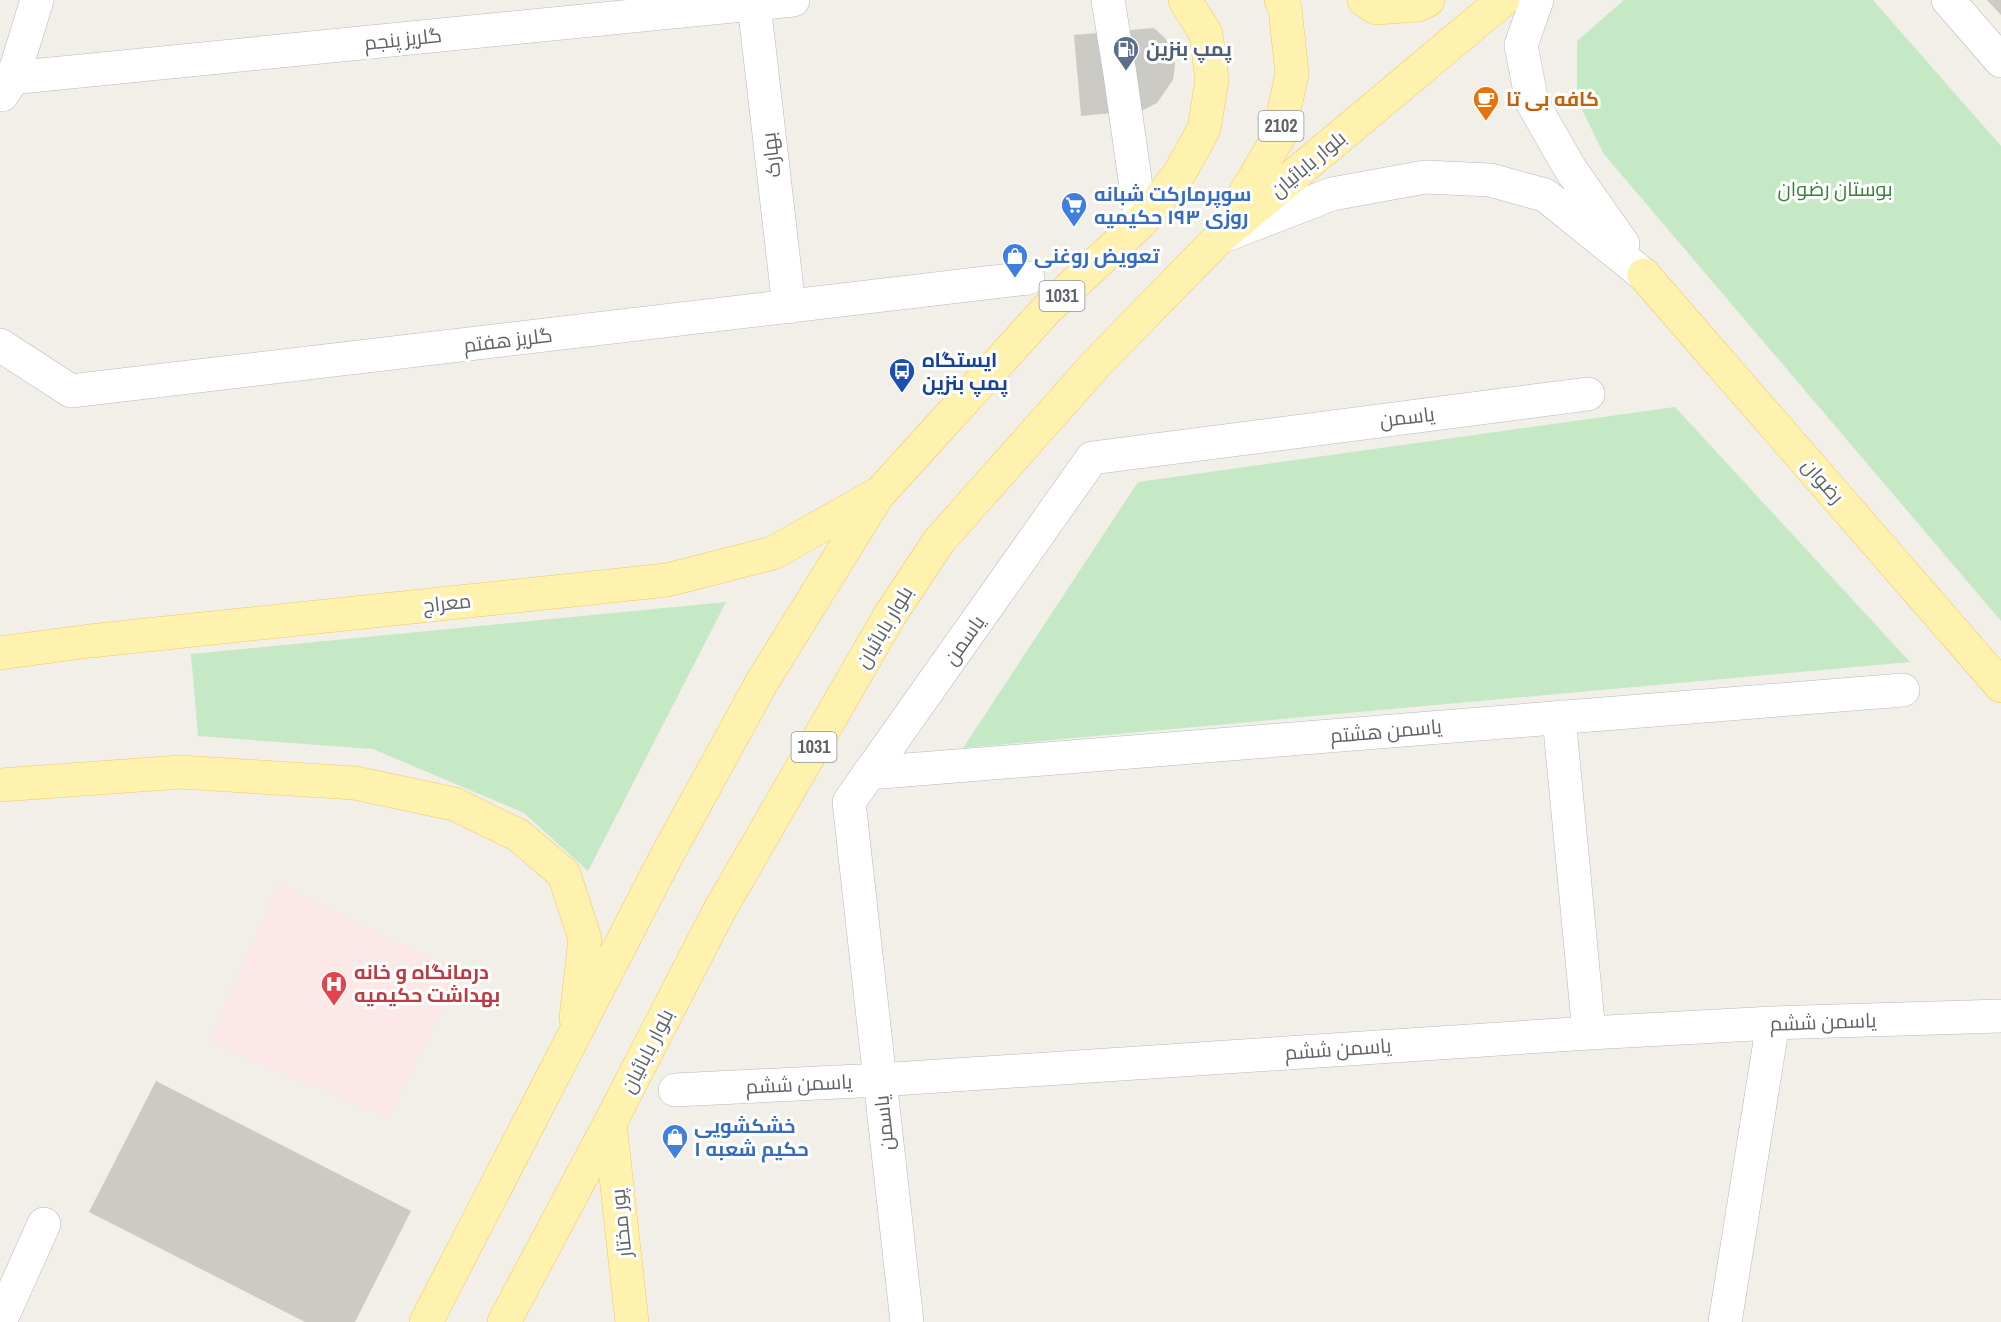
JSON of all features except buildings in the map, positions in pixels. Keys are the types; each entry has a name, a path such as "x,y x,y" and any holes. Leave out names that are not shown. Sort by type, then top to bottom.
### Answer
{"main road":[{"name":"1031","path":"426,1322 665,859 762,682 878,495 1047,309 1140,222 1179,174 1204,129 1212,80 1206,34 1185,0"},
{"name":"2102","path":"1219,238 1278,138 1292,75 1285,8 1281,0"},
{"path":"1364,0 1376,8 1418,5 1428,0"},
{"name":"بلوار بابائیان","path":"504,1322 718,913 885,624 939,541 1097,363 1219,238 1503,0"},
{"name":"رضوان","path":"1644,275 2001,686"},
{"name":"معراج","path":"0,653 90,641 667,580 773,553 878,495"},
{"path":"0,785 181,771 355,783 454,804 518,835 564,874 585,939 574,1039"},
{"name":"پور مختار","path":"610,1123 632,1322"}],"street":[{"path":"4,86 37,0"},
{"name":"گلریز پنجم","path":"4,86 793,0"},
{"path":"1108,0 1140,222"},
{"path":"1537,0 1521,45 1532,102 1571,170 1644,275"},
{"path":"1948,0 2001,61"},
{"name":"بهارک","path":"753,4 789,307"},
{"path":"1219,238 1332,194 1425,177 1490,180 1545,195 1644,275"},
{"name":"گلریز هفتم","path":"0,345 71,391 1028,278"},
{"name":"یاسمن","path":"907,1322 849,802 1092,458 1588,394"},
{"name":"یاسمن هشتم","path":"869,773 1903,690"},
{"path":"1559,717 1589,1033"},
{"name":"یاسمن ششم","path":"675,1090 879,1080 1589,1033 1773,1023 2001,1016"},
{"path":"1725,1322 1773,1023"},
{"path":"0,1322 44,1224"}],"shaded area":[{"name":"درمانگاه و خانه بهداشت حکیمیه","path":"279,884 462,973 388,1118 209,1041"}],"green space":[{"name":"بوستان رضوان","path":"1624,0 1873,0 2001,146 2001,621 1603,153 1577,99 1577,41"},
{"path":"1675,407 1910,662 963,748 1138,482"},
{"path":"726,602 588,871 524,813 373,749 198,736 191,654"}],"place":[{"name":"پمپ بنزین","path":"1126,72"},
{"name":"کافه بی تا","path":"1486,122"},
{"name":"سوپرمارکت شبانه روزی ۱۹۳ حکیمیه","path":"1074,228"},
{"name":"تعویض روغنی","path":"1015,279"},
{"name":"ایستگاه پمپ بنزین","path":"902,394"},
{"name":"درمانگاه و خانه بهداشت حکیمیه","path":"334,1007"},
{"name":"خشکشویی حکیم شعبه ۱","path":"675,1160"}]}
